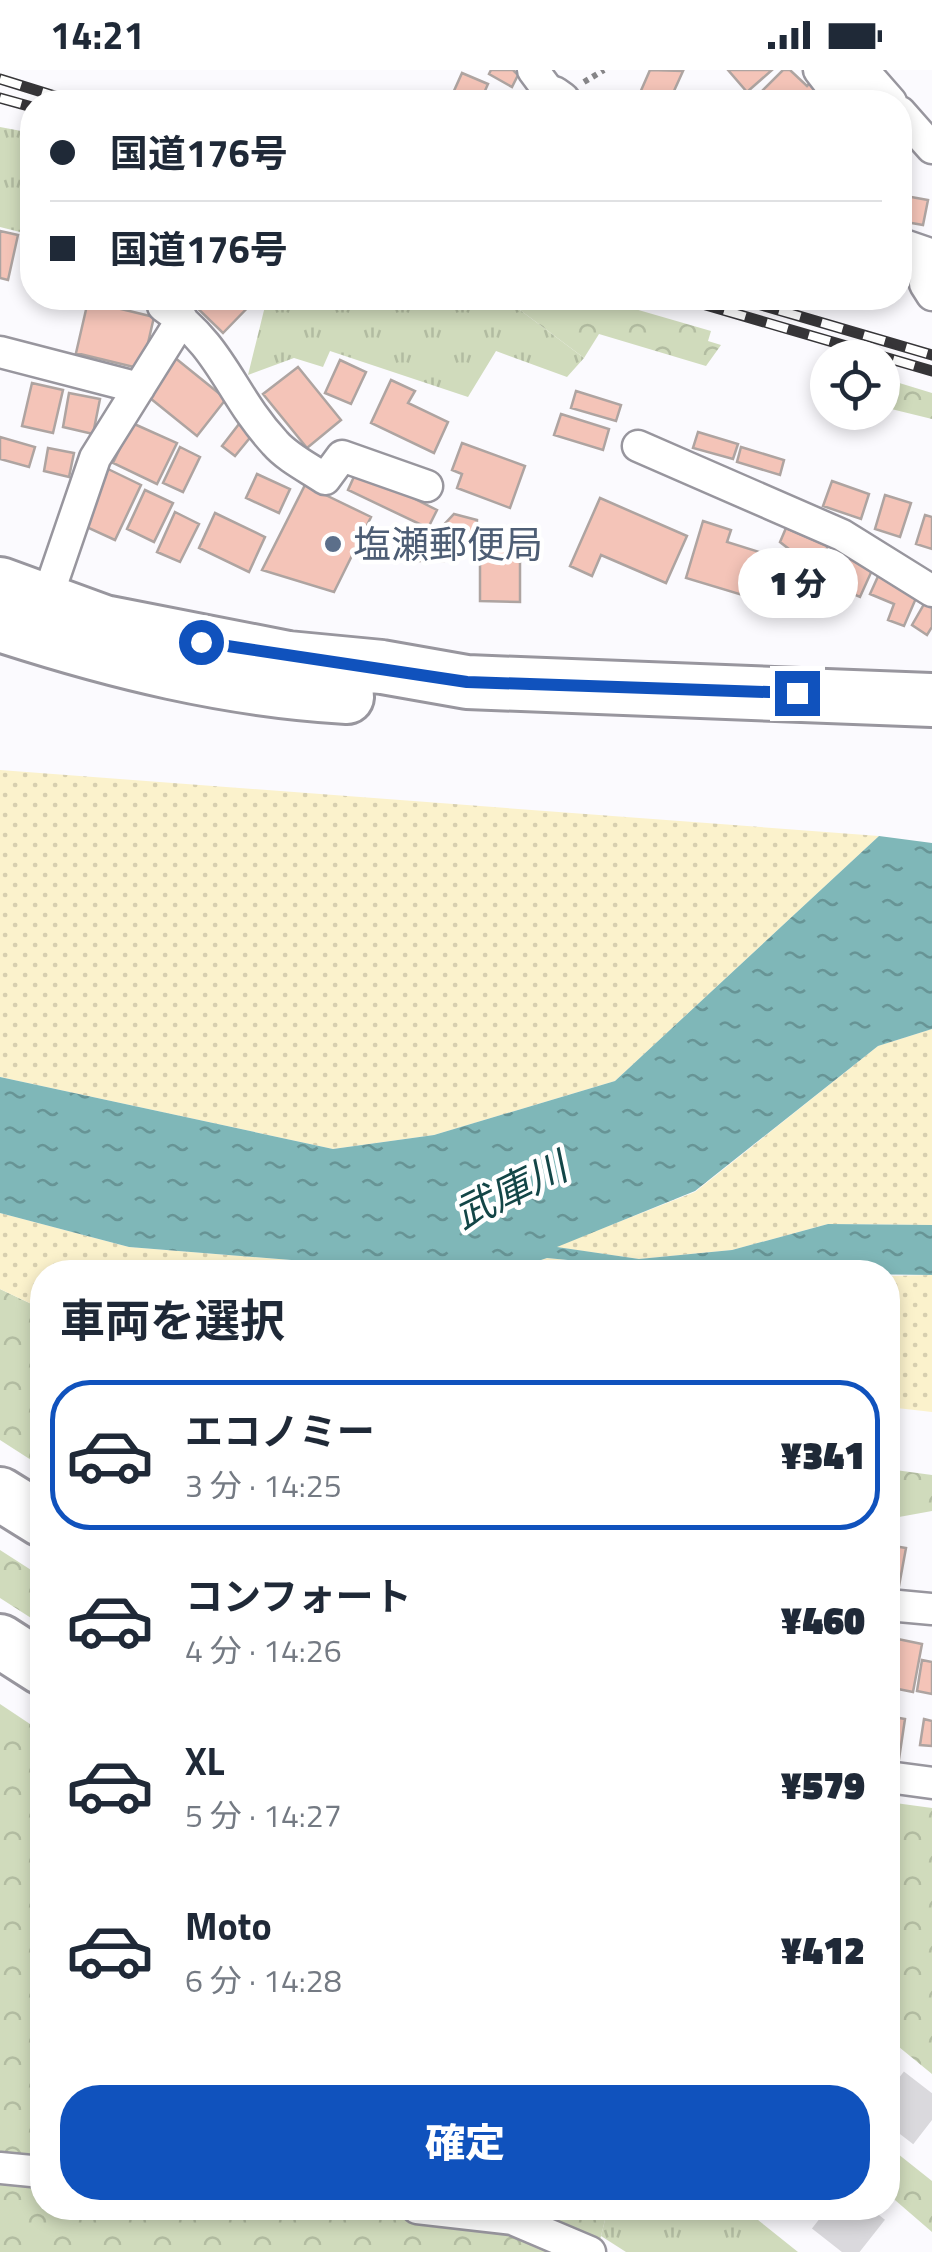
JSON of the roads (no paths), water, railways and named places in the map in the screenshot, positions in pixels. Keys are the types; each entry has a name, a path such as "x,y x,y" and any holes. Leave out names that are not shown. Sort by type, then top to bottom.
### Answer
{"highway":[{"path":"23,593 104,622 201,642 467,682 932,700"},
{"path":"0,625 90,654 277,693 380,699 467,682"},
{"path":"0,1494 30,1513"},
{"path":"0,1640 30,1660"}],"street":[{"path":"818,70 830,83 870,78 880,90"},
{"path":"912,126 932,148"},
{"path":"23,593 95,458 139,388 174,310"},
{"path":"177,310 211,346 254,418 278,447 326,478 342,456 427,486"},
{"path":"0,352 139,388"},
{"path":"638,446 842,535 932,591"},
{"path":"900,1607 932,1609"},
{"path":"900,1779 932,1783"},
{"path":"0,2168 30,2171"},
{"path":"514,2220 590,2252"}],"water":[{"name":"武庫川","path":"879,836 932,843 932,1029 878,1046 695,1191 557,1247 639,1259 732,1250 828,1224 932,1225 932,1275 900,1275 900,1260 291,1260 129,1247 0,1213 0,1077 333,1149 434,1135 615,1081"}],"tunnel":[{"path":"900,2101 932,2126"},
{"path":"843,2220 884,2252"}],"railway":[{"path":"0,79 35,90"},
{"path":"0,98 20,104"},
{"path":"723,310 932,371"},
{"path":"778,310 932,355"}],"place":[{"name":"塩瀬郵便局","path":"333,544"}]}
